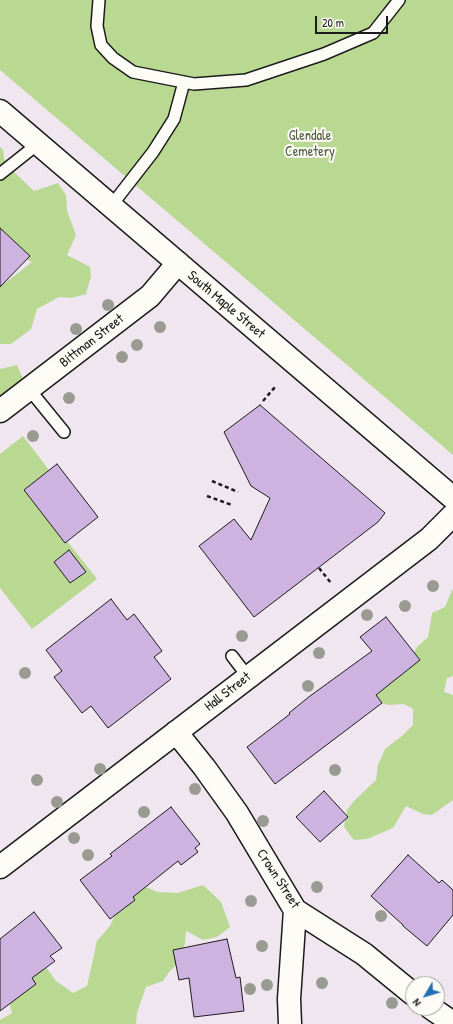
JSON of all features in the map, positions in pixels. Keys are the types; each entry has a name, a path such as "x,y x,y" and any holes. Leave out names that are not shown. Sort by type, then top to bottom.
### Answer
{"street":[{"name":"South Maple Street","path":"0,111 453,498"},
{"name":"Bittman Street","path":"0,411 150,296 178,263"},
{"name":"Hall Street","path":"0,866 429,539 453,515"},
{"name":"Crown Street","path":"176,732 213,779 237,813 295,910 364,954 405,987"},
{"path":"290,1024 289,999 295,910"},
{"path":"443,1016 453,1023"}],"lane":[{"path":"99,0 97,26 101,45 113,58 132,72 194,84 246,80 324,54 373,32 399,0"},
{"path":"111,206 153,152 174,119 184,82"},
{"path":"0,174 38,144"},
{"path":"29,389 64,432"},
{"path":"232,656 248,677"}],"path":[{"path":"264,401 275,388"},
{"path":"212,481 238,492"},
{"path":"207,496 232,505"},
{"path":"319,568 331,583"}],"green space":[{"name":"Glendale Cemetery","path":"0,0 453,0 453,455 0,70"},
{"path":"0,147 3,150 4,159 13,171 34,191 58,183 66,195 67,211 76,235 67,255 90,267 91,276 86,294 71,298 59,297 37,309 31,329 11,344 0,344 0,286 32,262 18,255 0,264"},
{"path":"17,365 25,383 0,398 0,369"},
{"path":"23,436 49,470 24,490 65,542 67,541 97,579 32,629 0,588 0,454","holes":["69,550 85,572 70,583 54,562"]},
{"path":"452,590 453,676 447,678 444,692 453,695 453,800 432,815 423,814 406,806 393,828 367,839 354,840 344,827 347,810 354,801 376,780 378,765 385,749 413,725 413,709 404,704 389,705 373,701 365,691 412,656 417,647 428,637 432,613 445,607"},
{"path":"203,885 221,902 230,927 217,937 203,940 186,931 185,943 179,962 169,972 163,981 146,987 137,1013 136,1024 0,1024 0,1020 12,1013 8,998 43,963 56,981 73,993 87,986 97,941 110,926 122,900 146,887 157,892 178,893"}],"building":[{"path":"0,228 30,256 0,287"},
{"path":"260,405 385,513 378,522 254,617 199,546 234,519 251,540 270,498 251,486 224,432"},
{"path":"57,464 98,517 65,543 24,490"},
{"path":"69,550 86,572 70,583 54,562"},
{"path":"111,599 127,620 134,614 162,651 154,657 171,679 108,728 91,706 82,713 54,677 62,671 46,650"},
{"path":"386,617 420,660 376,695 382,703 275,784 247,747 290,714 289,713 310,696 372,651 360,637"},
{"path":"324,791 348,817 320,842 296,817"},
{"path":"171,807 200,844 195,848 198,852 181,865 178,861 133,897 135,900 110,919 80,880 112,856 110,854"},
{"path":"408,855 439,883 442,880 453,890 453,915 427,946 371,896"},
{"path":"34,912 62,948 50,956 55,961 32,978 36,984 0,1011 0,939"},
{"path":"227,939 236,978 240,977 244,1011 194,1017 189,978 179,980 173,950"}]}
